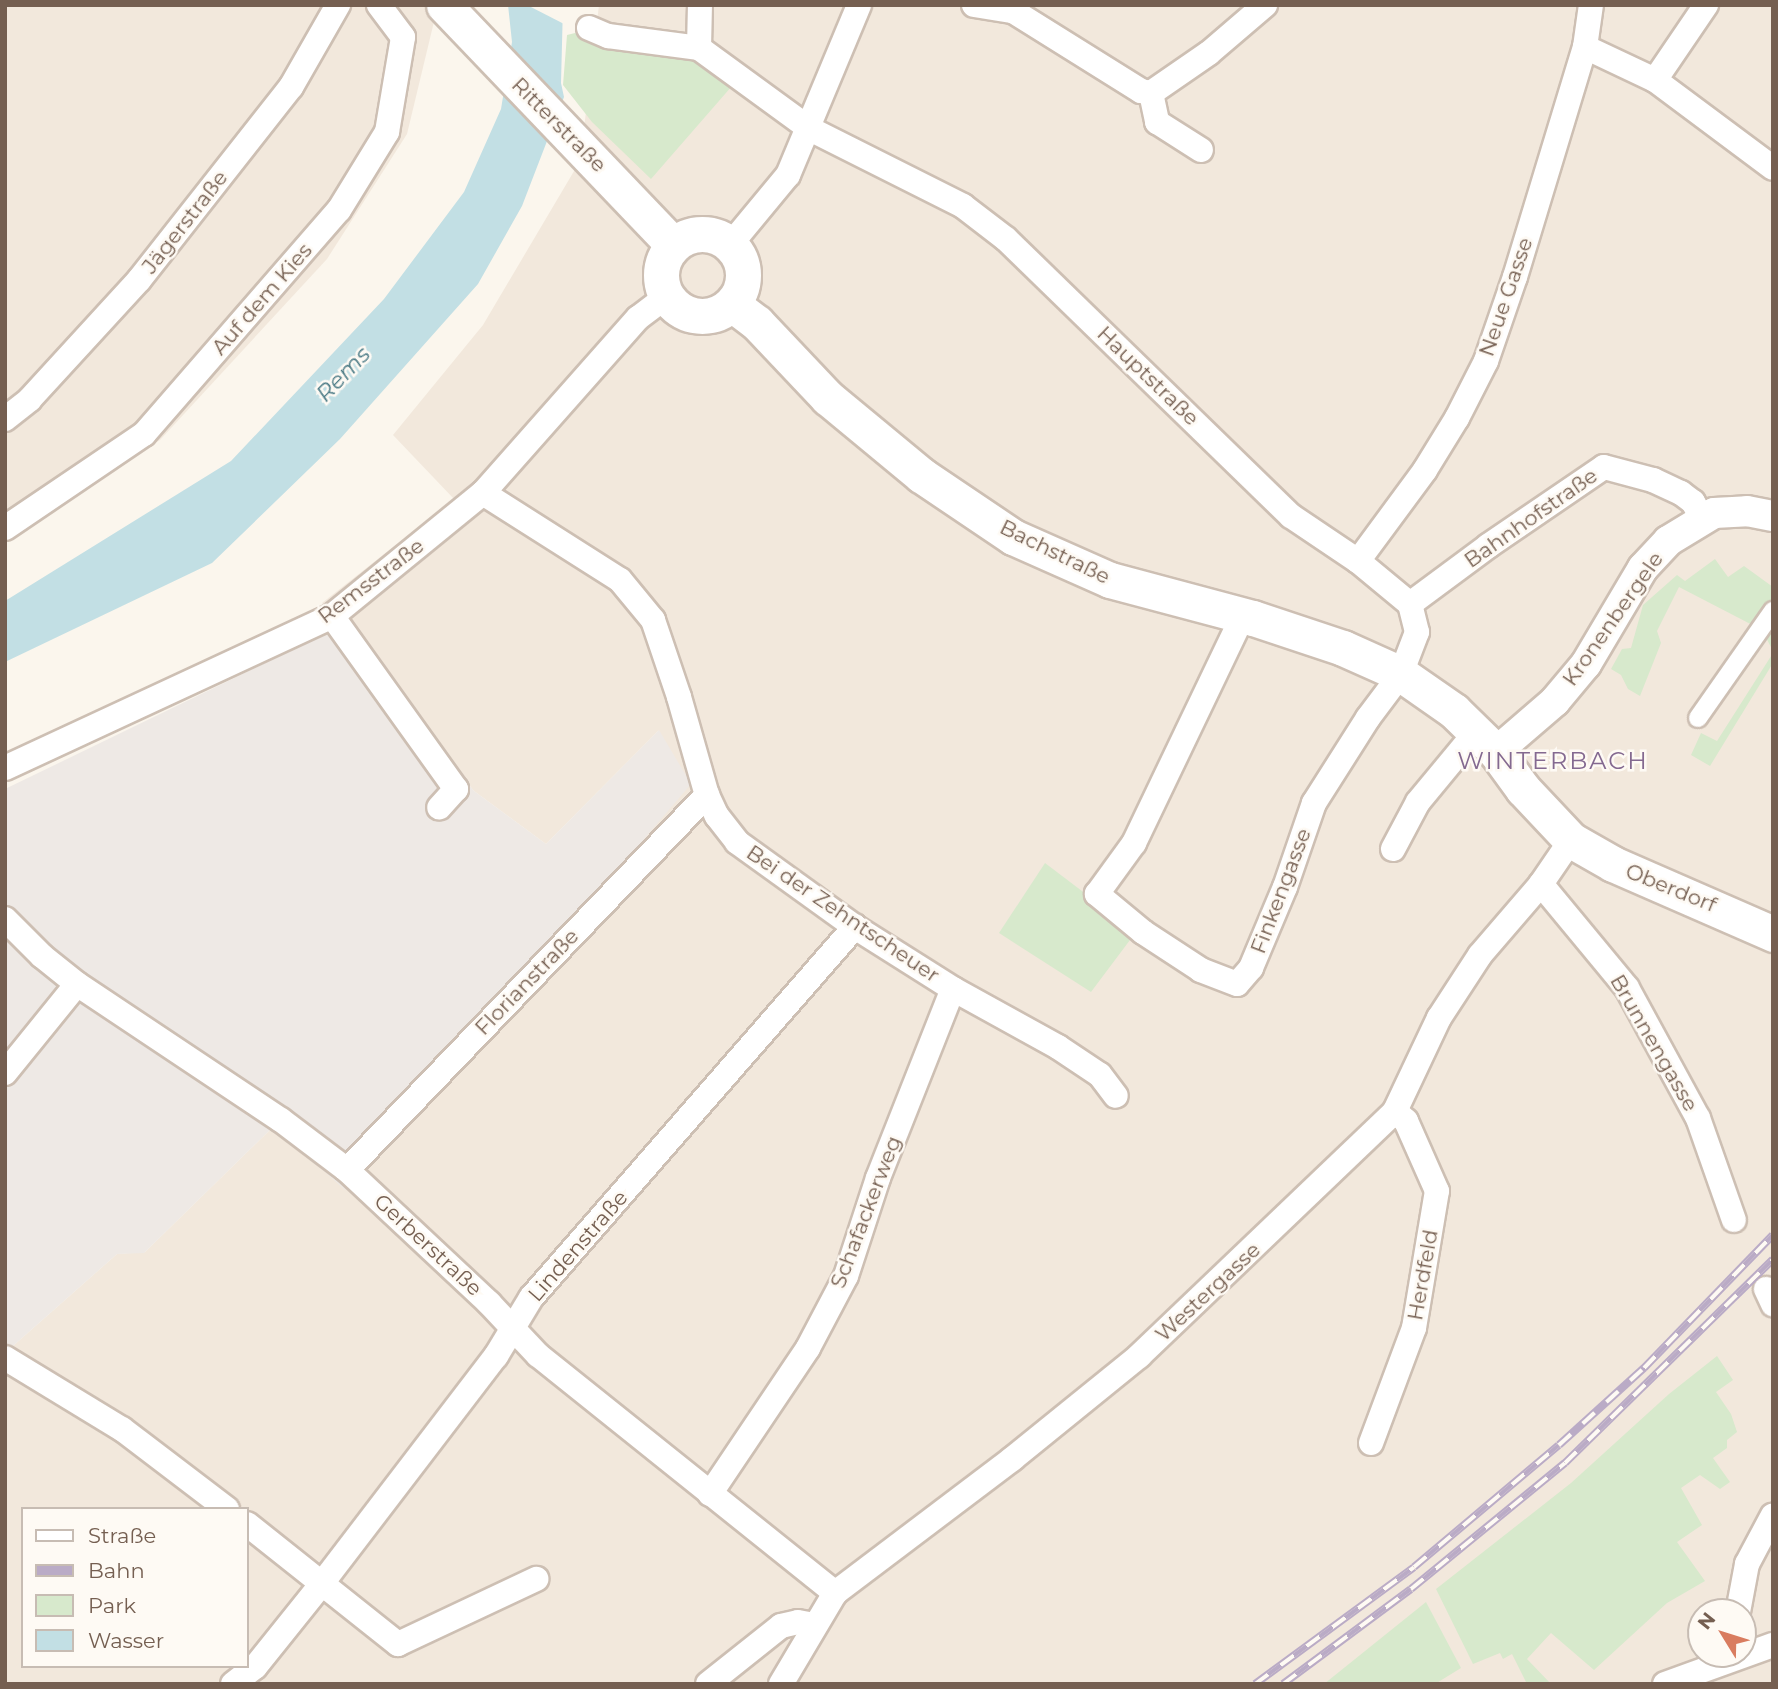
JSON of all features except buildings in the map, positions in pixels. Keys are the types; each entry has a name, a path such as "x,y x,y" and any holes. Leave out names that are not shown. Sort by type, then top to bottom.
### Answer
{"main road":[{"name":"Ritterstraße","path":"444,5 481,47 576,141 673,245"},
{"path":"695,234 720,237 730,244 738,255 743,280 732,304 710,316 698,317 686,314 666,297 661,270 665,256 673,245 695,234"},
{"name":"Bachstraße","path":"732,304 757,323 828,398 921,475 1013,537 1110,580 1243,615 1343,648 1401,674 1430,691 1486,742"},
{"name":"Oberdorf","path":"1486,742 1523,789 1571,840 1613,864 1730,912 1773,934"}],"street":[{"name":"Jägerstraße","path":"5,419 29,400 139,281 291,87 338,5"},
{"name":"Auf dem Kies","path":"5,528 144,434 339,210 387,132 403,37 379,5"},
{"path":"589,28 608,36 699,48 700,5"},
{"path":"730,244 788,175 810,129 859,5"},
{"path":"974,5 1013,11 1141,91 1151,93 1209,53 1265,5"},
{"name":"Neue Gasse","path":"1358,561 1425,470 1457,418 1486,361 1515,277 1585,47 1591,5"},
{"path":"1656,80 1706,5"},
{"path":"1585,47 1656,80 1773,168"},
{"name":"Hauptstraße","path":"699,48 810,129 962,206 1006,239 1291,516 1358,561 1410,604"},
{"path":"1151,93 1157,122 1201,150"},
{"name":"Remsstraße","path":"5,768 332,616 483,494 638,318 666,297"},
{"name":"Bahnhofstraße","path":"1410,604 1488,546 1604,467 1653,480 1682,493 1693,502 1702,518"},
{"name":"Bei der Zehntscheuer","path":"483,494 620,580 653,620 707,795 717,816 737,842 855,927 953,989 1058,1047 1100,1075 1116,1096"},
{"path":"1702,518 1727,511 1773,516"},
{"name":"Kronenbergele","path":"1486,742 1555,701 1586,664 1643,568 1668,541 1702,518"},
{"path":"1401,674 1417,632 1410,604"},
{"path":"1698,718 1773,611"},
{"name":"Finkengasse","path":"1243,615 1133,844 1097,894 1143,932 1201,970 1237,984 1251,968 1285,887 1314,803 1368,718 1401,674"},
{"path":"332,616 456,789 439,808"},
{"path":"1393,849 1418,802 1486,742"},
{"name":"Florianstraße","path":"347,1170 707,795"},
{"name":"Westergasse","path":"781,1684 813,1625 835,1593 1012,1459 1139,1356 1395,1111 1439,1018 1480,955 1541,884 1571,840"},
{"name":"Brunnengasse","path":"1541,884 1627,988 1698,1118 1734,1220"},
{"name":"Gerberstraße","path":"5,919 42,956 77,984 281,1120 347,1170 489,1303 538,1355 835,1593"},
{"name":"Lindenstraße","path":"233,1684 255,1667 323,1582 496,1356 531,1298 855,927"},
{"path":"5,1073 77,984"},
{"name":"Schafackerweg","path":"710,1494 808,1348 846,1276 878,1178 953,989"},
{"name":"Herdfeld","path":"1371,1443 1414,1328 1437,1191 1406,1121 1395,1111"},
{"path":"5,1358 122,1429 224,1507"},
{"path":"1741,1598 1747,1564 1773,1515"},
{"path":"248,1525 398,1644 536,1579"},
{"path":"708,1684 782,1626 798,1622 813,1625"},
{"path":"1757,1653 1773,1645"},
{"path":"1665,1684 1722,1668"}],"shaded area":[{"path":"5,5 438,5 407,134 327,259 160,440 5,537"},
{"path":"599,5 1773,5 1773,1684 5,1684 5,1353 117,1254 145,1252 274,1126 345,1189 659,730 546,844 474,791 322,603 454,499 393,435 483,325 580,161"},
{"path":"340,627 474,791 546,844 659,730 691,784 345,1190 274,1126 144,1253 117,1254 5,1353 5,789"}],"green space":[{"path":"575,33 611,50 702,58 732,86 651,179 592,122 563,85 567,35"},
{"path":"1715,559 1728,577 1744,566 1773,587 1773,651 1762,630 1679,587 1657,631 1661,643 1640,696 1628,689 1621,675 1611,669 1622,649 1631,648 1643,605 1677,575 1685,581"},
{"path":"1773,653 1773,663 1710,766 1691,755 1701,733 1717,741"},
{"path":"1045,863 1136,932 1091,992 999,933"},
{"path":"1717,1356 1733,1380 1716,1392 1731,1414 1737,1432 1727,1440 1727,1448 1713,1458 1730,1482 1720,1489 1700,1475 1681,1488 1702,1525 1677,1542 1705,1581 1667,1603 1594,1670 1551,1633 1527,1659 1551,1684 1527,1684 1512,1654 1503,1659 1500,1653 1473,1664 1436,1589 1571,1483 1669,1394"},
{"path":"1426,1602 1461,1668 1435,1684 1324,1684"}],"water":[{"name":"Rems","path":"508,5 563,5 561,83 564,97 522,206 478,284 340,439 212,563 5,662 5,601 231,461 384,299 464,192 501,109 512,42"}],"pier":[{"path":"527,5 567,7 568,26"}],"railway":[{"path":"1255,1684 1414,1567 1559,1445 1644,1368 1773,1235"},
{"path":"1283,1684 1411,1589 1565,1463 1773,1259"}],"district":[{"name":"WINTERBACH","path":"1553,761"}]}
